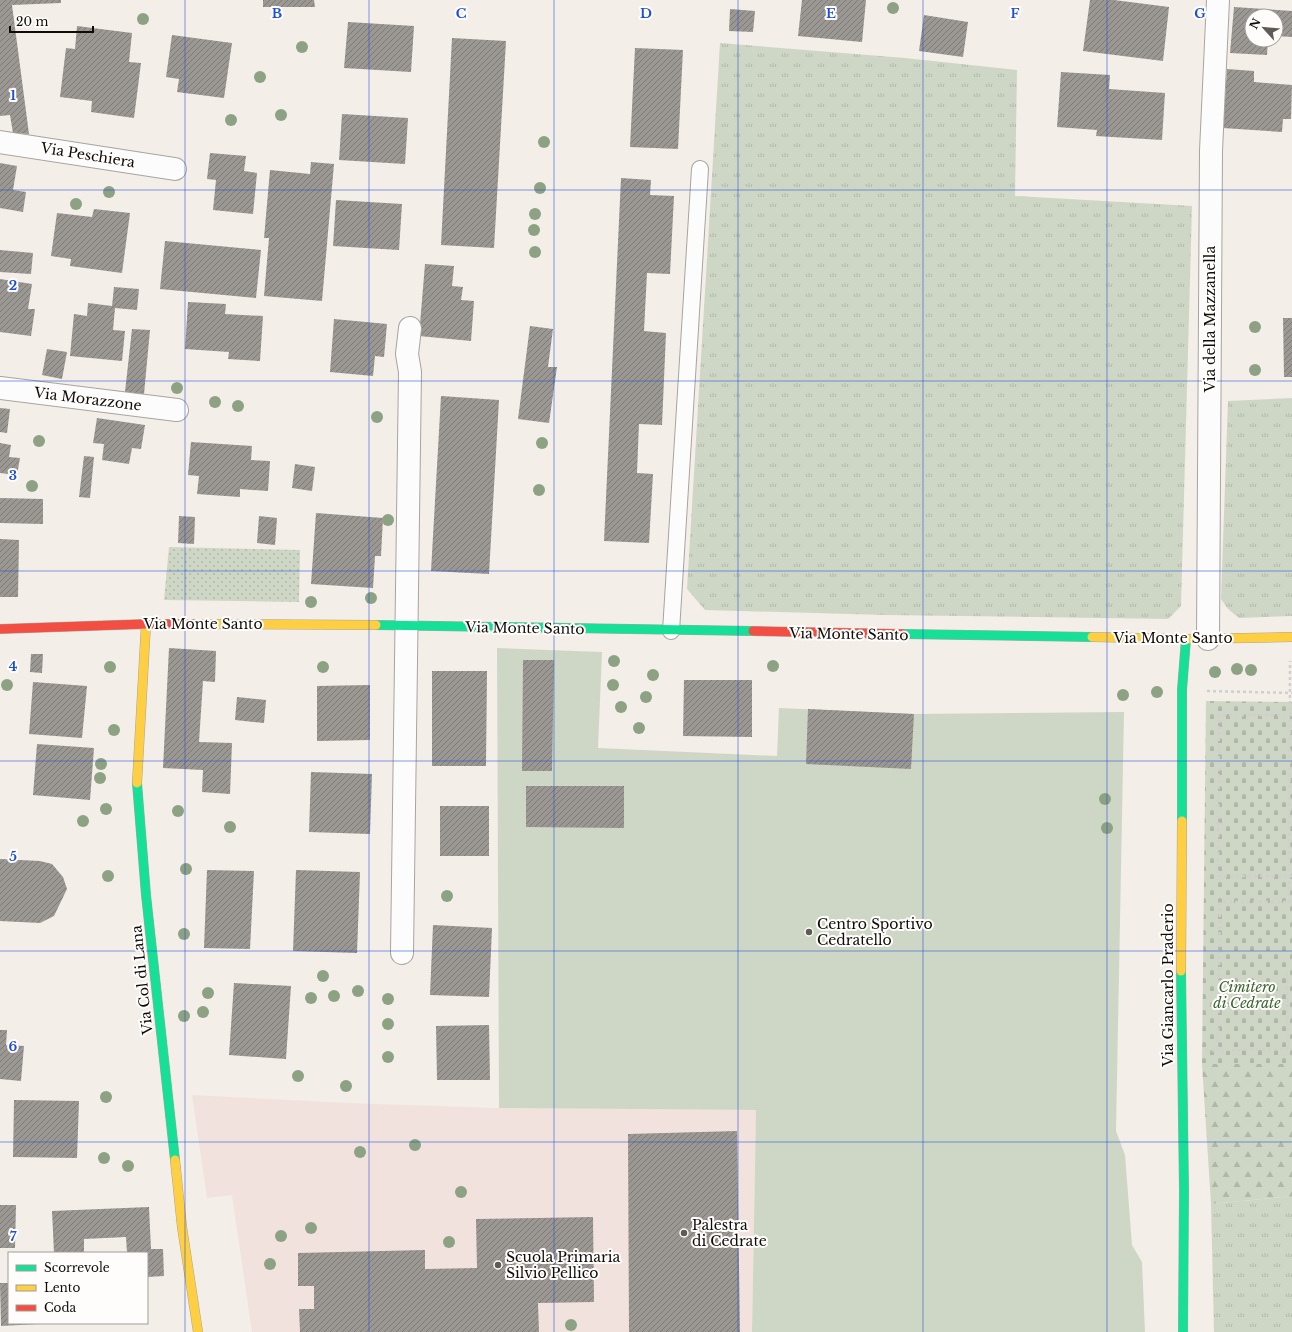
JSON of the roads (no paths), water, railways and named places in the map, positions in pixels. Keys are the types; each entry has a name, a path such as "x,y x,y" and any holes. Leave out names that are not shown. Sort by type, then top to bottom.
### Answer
{"street":[{"name":"Via della Mazzanella","path":"1208,639 1211,151 1218,0"},
{"name":"Via Peschiera","path":"0,142 175,169"},
{"path":"402,953 410,372 407,354 410,328"},
{"name":"Via Morazzone","path":"0,388 177,410"},
{"name":"Via Monte Santo","path":"0,629 146,624 407,625 671,631 1186,639 1291,637"},
{"name":"Via Col di Lana","path":"146,624 137,780 146,895 182,1227 198,1332"},
{"name":"Via Giancarlo Praderio","path":"1183,1332 1184,1190 1181,1059 1182,690 1186,639"}],"lane":[{"path":"671,631 700,169"}],"place":[{"name":"Centro Sportivo Cedratello","path":"809,932"},
{"name":"Palestra di Cedrate","path":"684,1233"},
{"name":"Scuola Primaria Silvio Pellico","path":"498,1265"}],"park label":[{"name":"Cimitero di Cedrate","path":"1247,996"}]}
